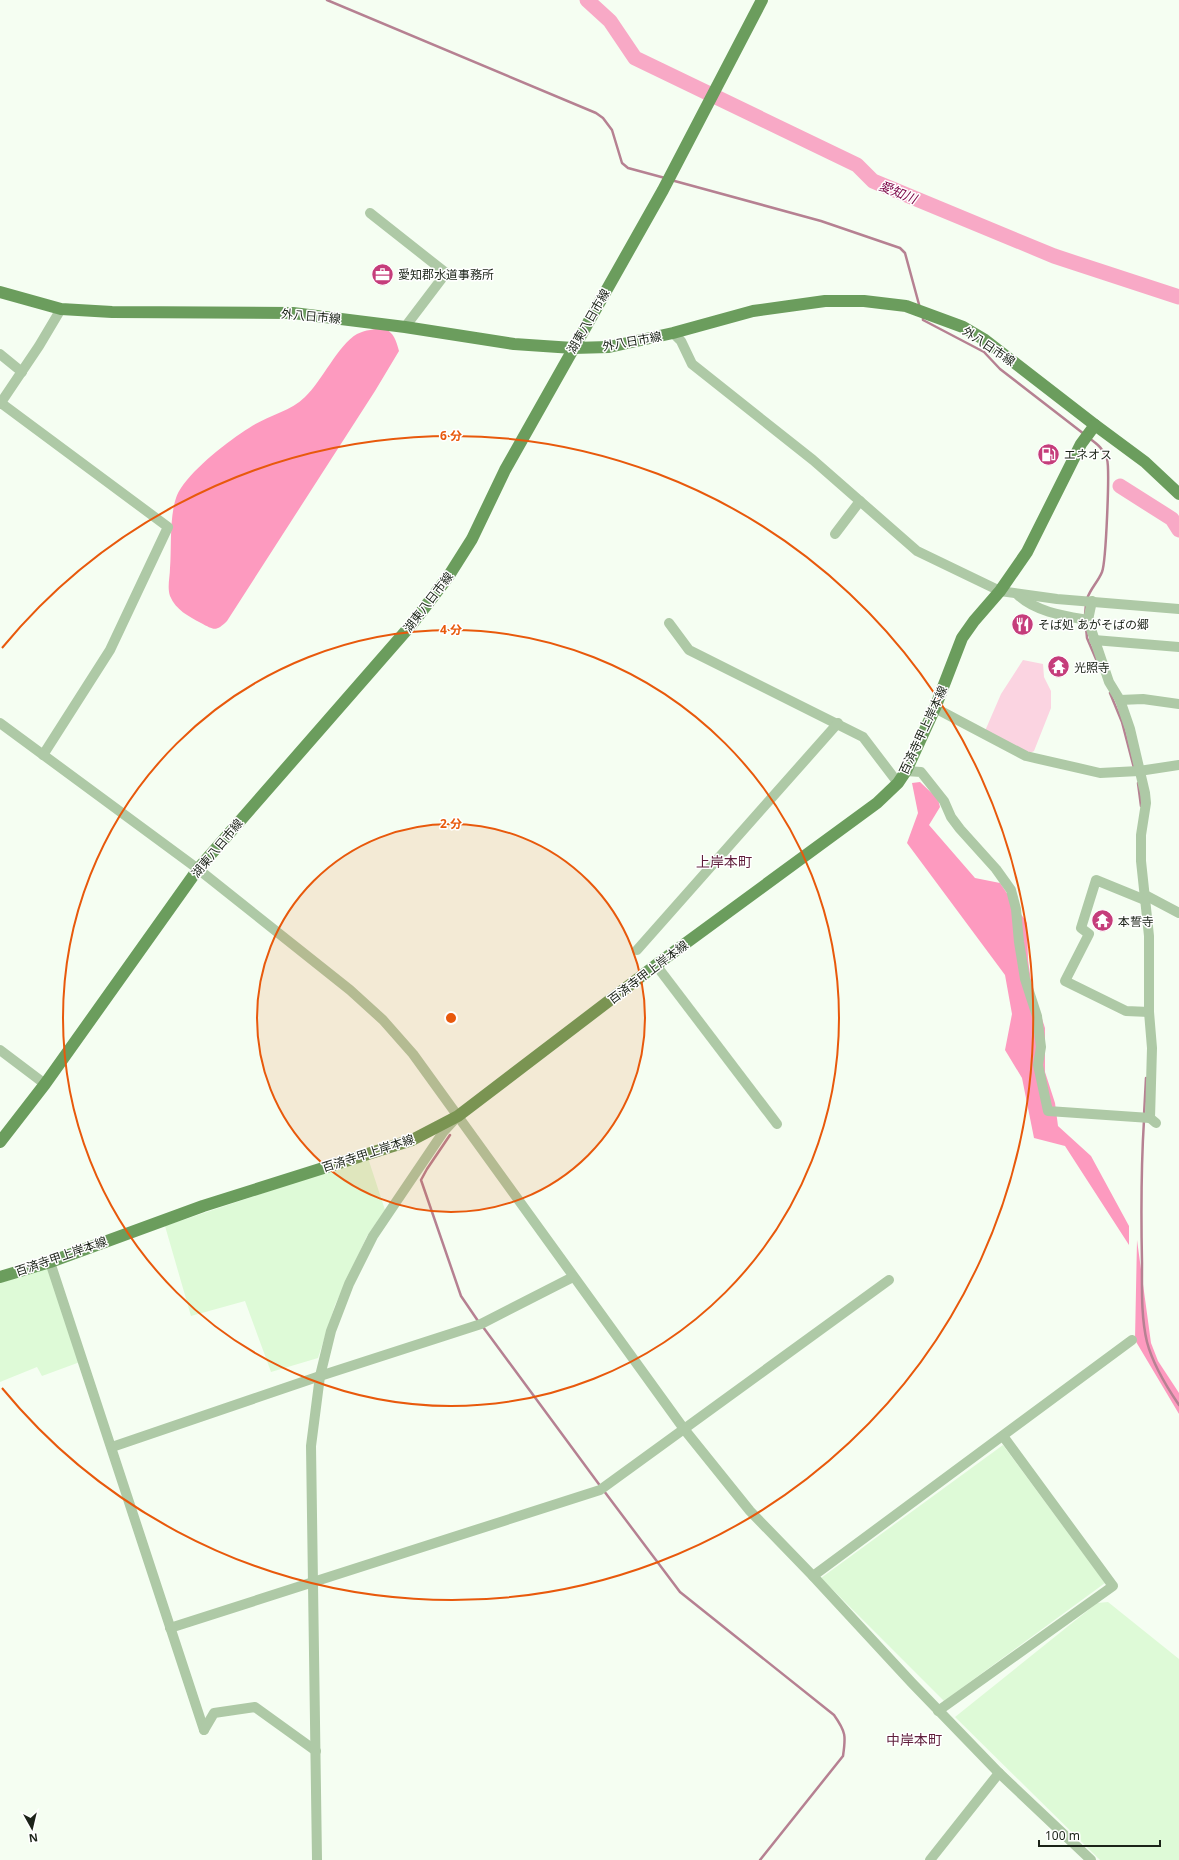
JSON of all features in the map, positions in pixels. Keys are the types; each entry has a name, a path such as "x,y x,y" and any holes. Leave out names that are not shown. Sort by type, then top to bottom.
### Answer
{"main road":[{"name":"湖東八日市線","path":"0,1142 45,1084 198,869 412,624 448,577 472,539 505,470 663,190 762,0"},
{"name":"外八日市線","path":"0,292 61,309 112,312 293,313 405,327 514,344 573,348 609,347 673,333 753,311 825,302 864,301 906,306 963,327 985,340 1092,429 1145,462 1179,494"},
{"name":"百済寺甲上岸本線","path":"0,1277 50,1262 203,1206 412,1140 458,1116 656,965 877,803 898,783 906,771 935,708 962,638 974,621 1000,591 1027,552 1081,444 1092,429"}],"street":[{"path":"370,213 446,273 405,327"},
{"path":"44,754 110,650 168,527 0,404 22,372 61,309"},
{"path":"673,333 681,341 692,364 812,460 917,551 1000,591 1018,595 1057,600 1092,601 1179,609"},
{"path":"0,354 22,372"},
{"path":"835,534 860,501"},
{"path":"1018,595 1027,604 1059,614 1088,620"},
{"path":"906,771 921,772 944,801 951,818 996,869 1011,890 1016,909 1019,942 1025,979 1037,1016 1041,1046 1038,1065 1048,1111 1153,1120 1152,1048 1149,1012 1149,936 1141,861 1141,835 1146,803 1130,729 1120,700 1109,682 1088,620 1092,601"},
{"path":"669,623 689,650 838,723 863,737 898,783"},
{"path":"1094,640 1179,647"},
{"path":"1120,700 1143,699 1179,704"},
{"path":"935,708 1026,756 1100,772 1139,771 1179,765"},
{"path":"0,723 198,869 350,990 384,1020 413,1054 684,1429 750,1511 999,1774 1091,1860"},
{"path":"637,950 838,723"},
{"path":"1166,767 1179,771"},
{"path":"1149,1012 1126,1011 1065,981 1089,934 1081,928 1096,880 1145,898 1179,913"},
{"path":"656,965 777,1124"},
{"path":"0,1050 45,1084"},
{"path":"317,1860 311,1446 320,1376 331,1331 349,1284 373,1236 444,1131 458,1116"},
{"path":"50,1262 204,1730 214,1713 255,1708 316,1751"},
{"path":"112,1447 320,1376 481,1324 573,1277"},
{"path":"170,1628 312,1581 600,1490 890,1280"},
{"path":"813,1576 1132,1340"},
{"path":"938,1711 1113,1586 1003,1436"},
{"path":"930,1860 999,1774"}],"shaded area":[{"path":"384,328 394,337 399,351 375,391 227,621 215,629 187,615 179,609 173,601 170,596 169,589 172,516 174,505 181,488 203,463 231,440 263,420 299,402 305,397 318,382 343,346 350,339 363,332"},
{"path":"1023,660 1043,664 1044,677 1051,691 1051,708 1034,751 1028,754 985,731 1001,694"},
{"path":"920,782 938,799 940,807 929,825 975,878 1000,883 1027,923 1028,960 1032,988 1045,1028 1045,1072 1055,1103 1058,1126 1091,1156 1129,1226 1129,1245 1065,1146 1034,1138 1022,1078 1005,1050 1012,1014 1005,975 907,843 918,813 912,783"},
{"path":"368,1158 385,1210 367,1236 335,1305 318,1358 271,1372 245,1301 191,1316 165,1226"},
{"path":"1137,1240 1151,1343 1158,1361 1179,1393 1179,1414 1135,1340"},
{"path":"48,1268 80,1362 42,1376 37,1367 0,1382 0,1283"},
{"path":"1003,1445 1105,1583 944,1701 821,1578"},
{"path":"1108,1602 1179,1659 1179,1860 1100,1860 955,1717 1097,1603"}],"waterway":[{"path":"327,0 596,113 603,118 612,130 622,163 628,168 665,178"},
{"name":"愛知川","path":"587,0 610,21 635,58 857,165 873,181 1054,256 1179,297"},
{"path":"671,180 821,221 900,248 905,253 920,308"},
{"path":"923,317 923,320 984,352 1000,369 1084,434"},
{"path":"1087,599 1102,572 1108,497 1108,466 1106,455 1100,447 1089,438"},
{"path":"1120,486 1172,519 1179,530"},
{"path":"1085,615 1086,604"},
{"path":"1086,628 1087,638 1096,659"},
{"path":"1110,693 1122,722 1134,768"},
{"path":"1138,783 1141,806"},
{"path":"1144,1115 1146,1078"},
{"path":"1144,1120 1141,1209 1142,1293 1144,1323 1147,1342 1156,1367 1179,1405"},
{"path":"450,1135 421,1180 461,1296 478,1321"},
{"path":"483,1327 601,1487"},
{"path":"604,1491 680,1592 834,1715 843,1730 845,1739 843,1756 760,1860"}],"place":[{"name":"愛知郡水道事務所","path":"383,274"},
{"name":"エネオス","path":"1048,454"},
{"name":"そば処 あがそばの郷","path":"1022,624"},
{"name":"光照寺","path":"1059,667"},
{"name":"本誓寺","path":"1103,921"}],"district":[{"name":"上岸本町","path":"724,861"},
{"name":"中岸本町","path":"914,1739"}]}
